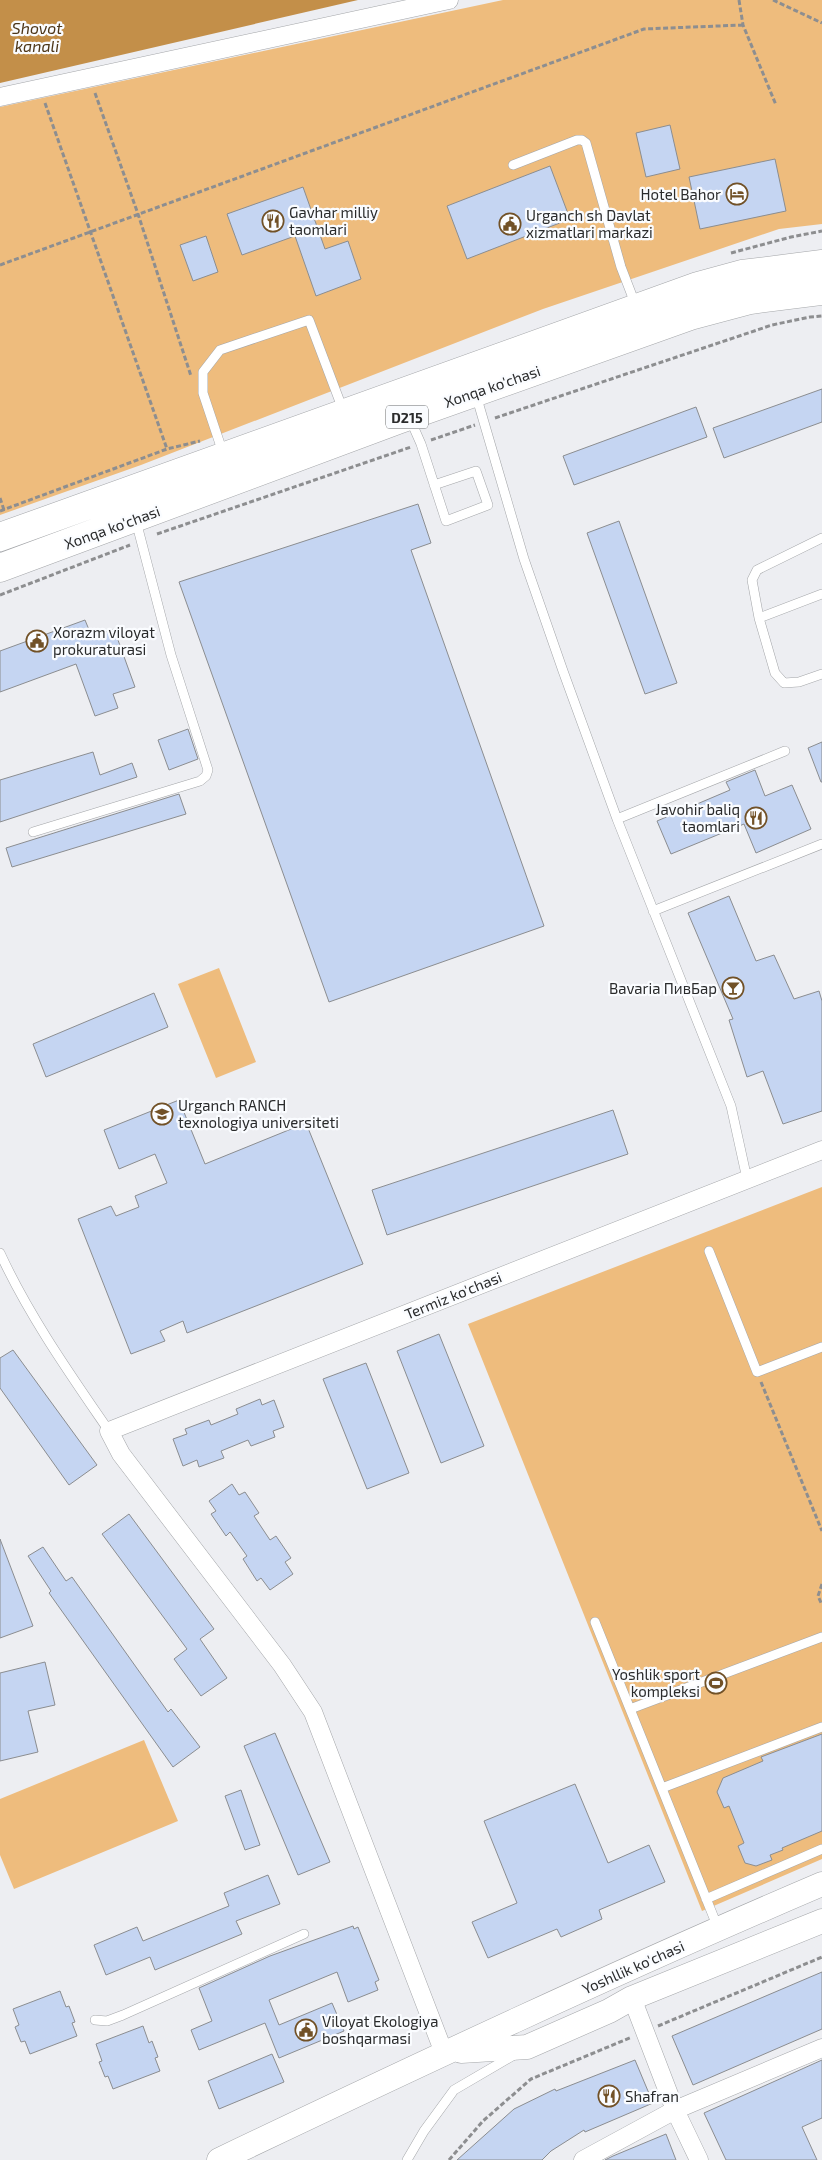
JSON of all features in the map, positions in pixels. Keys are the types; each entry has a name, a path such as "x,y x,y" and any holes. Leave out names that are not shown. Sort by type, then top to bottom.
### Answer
{"main road":[{"name":"Xonqa ko'chasi","path":"0,568 135,518 398,411 636,307 698,286 742,274 822,264"},
{"name":"Xonqa ko'chasi","path":"0,537 344,413 398,411 475,392 690,316 750,300 822,291"},
{"name":"Yoshllik ko'chasi","path":"219,2160 444,2053 718,1928 822,1884"},
{"name":"Yoshllik ko'chasi","path":"444,2053 527,2047 609,2011 632,1998 822,1921"}],"street":[{"path":"0,97 449,0"},
{"name":"Termiz ko'chasi","path":"109,1431 822,1150"},
{"path":"109,1431 121,1454 282,1665 313,1712 444,2053"},
{"path":"632,1998 675,2110 699,2160"},
{"path":"583,2160 675,2110 822,2048"}],"lane":[{"path":"513,165 577,140 582,140 586,143 621,267 636,307"},
{"path":"224,456 203,393 203,372 220,350 309,320 344,413"},
{"path":"475,392 524,559 617,819 731,1106 747,1180"},
{"path":"398,411 421,444 434,485 446,521 488,505 476,471 434,485"},
{"path":"33,832 200,780 206,776 208,770 171,655 135,518"},
{"path":"822,538 757,570 752,580 759,618 775,673 784,682 799,682 822,674"},
{"path":"759,618 822,594"},
{"path":"617,819 785,751"},
{"path":"654,911 822,844"},
{"path":"709,1251 757,1372 822,1347"},
{"path":"0,1253 16,1288 75,1382 109,1431"},
{"path":"595,1622 718,1928"},
{"path":"630,1709 822,1637"},
{"path":"662,1788 822,1727"},
{"path":"706,1899 822,1849"},
{"path":"95,2020 107,2021 123,2015 304,1934"},
{"path":"407,2160 424,2131 454,2090 527,2047"}],"path":[{"path":"739,0 743,25 776,105"},
{"path":"773,0 822,23"},
{"path":"0,265 644,29 743,25"},
{"path":"89,78 138,214 193,382"},
{"path":"40,88 167,449"},
{"path":"0,498 4,510"},
{"path":"757,1372 822,1531"},
{"path":"816,1516 822,1518"},
{"path":"822,1584 818,1596 822,1605"},
{"path":"449,2160 483,2121 531,2079 822,1957"}],"shaded area":[{"path":"503,0 822,0 822,224 779,229 543,309 141,465 0,515 0,107"},
{"path":"219,968 256,1062 216,1078 178,984"},
{"name":"Yoshlik sport kompleksi","path":"822,1187 822,1859 702,1911 468,1324"},
{"path":"144,1740 178,1821 14,1889 0,1855 0,1799"}],"water":[{"name":"Shovot kanali","path":"0,0 358,0 0,83"}],"building":[{"path":"670,125 680,169 646,177 636,133"},
{"name":"Hotel Bahor","path":"775,159 786,211 700,229 689,177"},
{"path":"550,166 570,219 467,259 447,206"},
{"path":"303,187 325,249 348,241 361,279 316,296 295,236 242,255 227,214"},
{"path":"206,236 218,272 193,281 180,245"},
{"path":"822,389 822,422 724,458 713,428"},
{"path":"696,407 707,437 574,485 563,456"},
{"path":"418,504 431,543 411,550 544,926 329,1002 179,582"},
{"path":"619,521 677,683 645,694 587,533"},
{"path":"85,620 92,637 114,629 135,687 113,694 118,708 95,716 76,664 0,692 0,651"},
{"path":"188,729 198,759 169,770 158,740"},
{"path":"822,742 822,782 821,782 808,748"},
{"path":"93,752 100,775 132,763 137,777 0,822 0,780"},
{"path":"755,770 765,796 792,785 811,829 756,853 744,824 671,854 657,821 730,790 726,782"},
{"path":"179,794 186,814 12,867 6,848"},
{"path":"729,896 756,961 774,955 794,999 819,991 822,1001 822,1111 783,1124 763,1071 747,1077 729,1020 733,1019 688,913"},
{"path":"154,993 168,1027 46,1077 33,1044"},
{"path":"179,1100 205,1164 306,1123 363,1264 187,1333 183,1321 160,1331 165,1341 131,1354 78,1219 111,1206 116,1216 139,1207 135,1196 167,1183 155,1154 119,1169 104,1130"},
{"path":"613,1110 628,1154 387,1235 372,1190"},
{"path":"439,1334 484,1446 441,1463 397,1351"},
{"path":"13,1350 97,1465 69,1485 0,1388 0,1358"},
{"path":"366,1363 409,1473 367,1489 323,1379"},
{"path":"260,1399 262,1405 274,1400 284,1427 273,1431 275,1437 251,1446 248,1440 221,1451 224,1458 199,1467 197,1460 183,1466 173,1439 187,1434 185,1429 209,1420 211,1425 238,1414 236,1409"},
{"path":"232,1484 239,1495 245,1492 259,1513 254,1516 270,1540 276,1536 291,1558 285,1562 293,1574 270,1590 261,1578 257,1581 243,1559 247,1556 230,1532 226,1536 211,1514 216,1511 209,1501"},
{"path":"129,1514 214,1629 200,1639 227,1678 201,1696 174,1659 187,1649 102,1534"},
{"path":"0,1539 33,1626 0,1638"},
{"path":"43,1547 66,1581 72,1577 168,1712 171,1709 200,1747 173,1767 49,1593 51,1591 28,1556"},
{"path":"45,1662 55,1705 28,1711 38,1752 0,1761 0,1673"},
{"path":"275,1733 330,1862 298,1875 244,1746"},
{"path":"822,1734 822,1831 782,1848 783,1850 770,1855 772,1860 756,1866 745,1863 738,1846 744,1843 729,1806 724,1808 717,1792 723,1778 763,1761 761,1757"},
{"path":"575,1784 608,1863 649,1845 665,1882 599,1910 602,1919 561,1937 557,1929 488,1958 472,1922 517,1903 484,1821"},
{"path":"241,1790 260,1845 245,1850 225,1796"},
{"path":"268,1875 280,1904 236,1921 242,1934 155,1970 150,1957 106,1975 94,1945 137,1927 143,1941 229,1906 224,1893"},
{"path":"353,1926 354,1929 358,1927 379,1980 375,1982 378,1990 348,2002 337,1972 269,2000 279,2025 332,2003 344,2031 279,2058 265,2023 199,2050 191,2030 212,2021 199,1988 270,1956"},
{"path":"822,1972 822,2029 693,2085 672,2036"},
{"path":"60,1991 66,2007 69,2006 75,2022 72,2023 77,2036 30,2054 25,2041 21,2042 15,2027 19,2025 13,2009"},
{"path":"143,2026 149,2043 152,2041 158,2057 155,2058 160,2071 113,2089 108,2076 105,2077 99,2062 102,2061 96,2044"},
{"path":"272,2054 284,2082 219,2109 208,2081"},
{"path":"635,2060 653,2103 585,2132 584,2130 551,2151 542,2160 457,2160 514,2109 555,2089 556,2091"},
{"path":"822,2060 822,2118 802,2127 817,2160 726,2160 704,2113"},
{"path":"666,2134 676,2160 605,2160 613,2156"}],"place":[{"name":"Hotel Bahor","path":"737,194"},
{"name":"Gavhar milliy taomlari","path":"273,221"},
{"name":"Urganch sh Davlat xizmatlari markazi","path":"510,224"},
{"name":"Xorazm viloyat prokuraturasi","path":"37,641"},
{"name":"Javohir baliq taomlari","path":"756,818"},
{"name":"Bavaria ПивБар","path":"733,988"},
{"name":"Urganch RANCH texnologiya universiteti","path":"162,1114"},
{"name":"Yoshlik sport kompleksi","path":"716,1683"},
{"name":"Viloyat Ekologiya boshqarmasi","path":"306,2030"},
{"name":"Shafran","path":"609,2096"}]}
